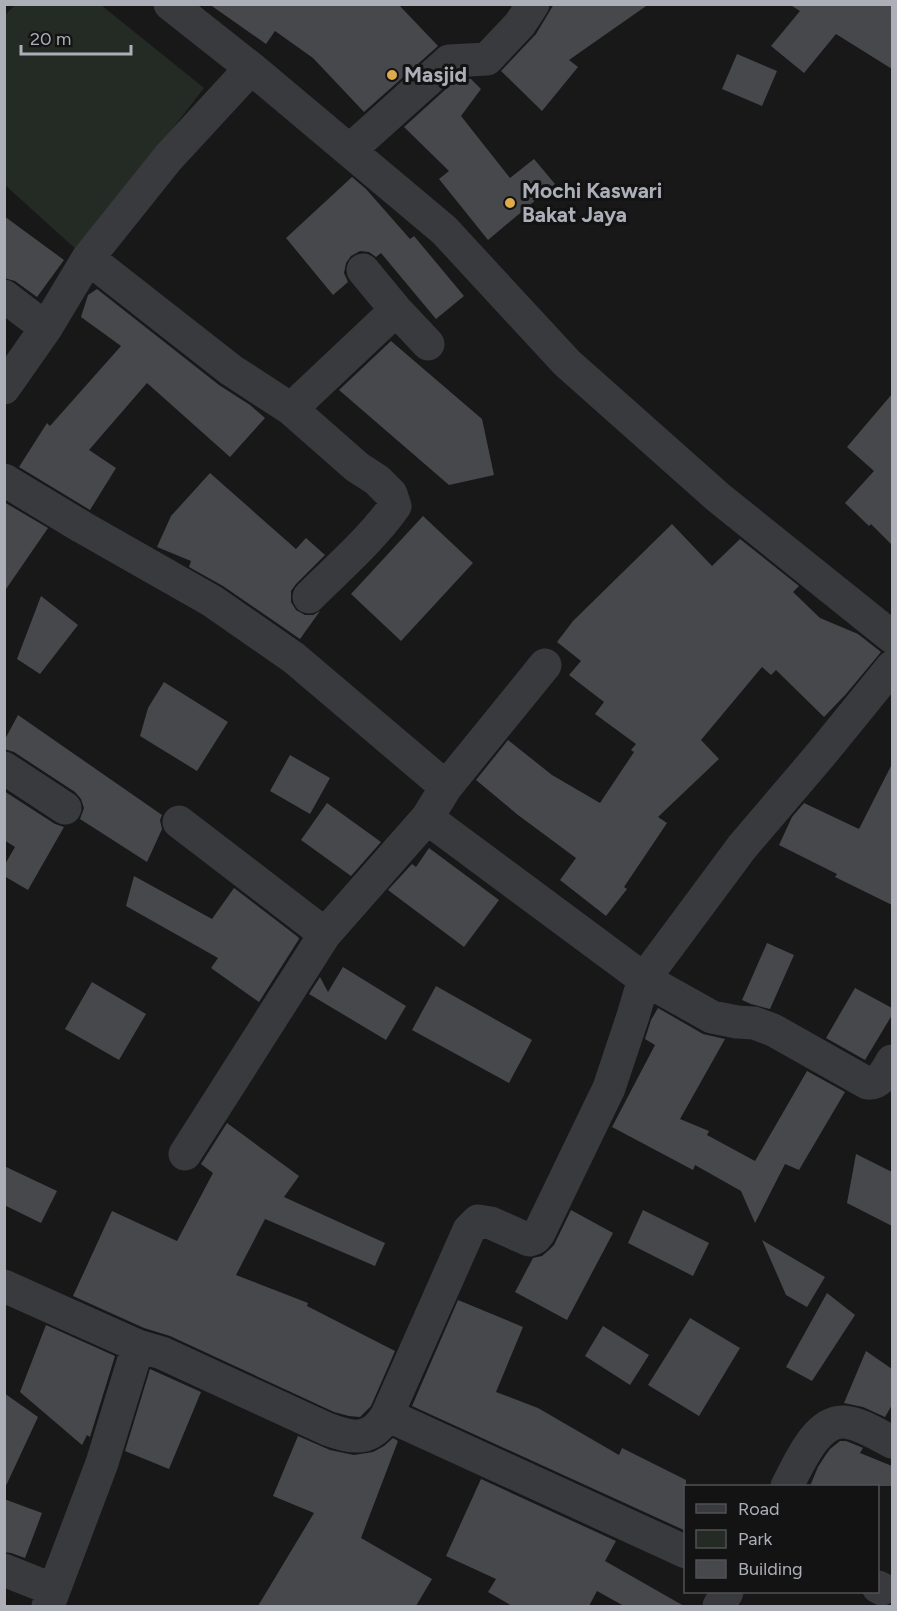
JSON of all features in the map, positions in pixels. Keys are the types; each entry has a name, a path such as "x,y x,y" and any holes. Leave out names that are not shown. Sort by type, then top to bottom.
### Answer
{"street":[{"path":"170,4 251,68 444,230 576,370 719,498 892,637"},
{"path":"350,150 449,61 487,59 520,24 533,4"},
{"path":"4,388 46,328 88,258 168,158 251,68"},
{"path":"88,258 231,370 291,409 391,494 395,506 370,536 309,597"},
{"path":"363,270 428,344"},
{"path":"4,296 46,328"},
{"path":"291,409 396,310"},
{"path":"4,480 82,528 212,602 294,658 446,787"},
{"path":"184,1154 325,934 427,818 446,787 545,665"},
{"path":"4,1286 138,1346 162,1353 345,1436 363,1436 380,1426 387,1415 466,1236 474,1224 478,1221 491,1223 529,1240 535,1238 539,1233 609,1088 644,979 742,847 892,667"},
{"path":"4,768 64,808"},
{"path":"427,818 644,979 712,1017 754,1023 773,1030 867,1083 877,1082 892,1061"},
{"path":"179,822 325,934"},
{"path":"4,1570 51,1598 102,1462 138,1346"},
{"path":"387,1415 684,1551"},
{"path":"788,1485 814,1438 826,1426 843,1422 862,1427 892,1442"},
{"path":"719,1606 727,1593"}],"green space":[{"path":"15,5 101,5 204,88 78,251 5,185 4,16"}],"building":[{"path":"209,4 398,4 438,46 364,112 313,58 275,31 266,44"},
{"path":"554,4 649,4 569,60 578,67 542,111 501,71 536,34"},
{"path":"789,4 892,4 892,69 836,34 804,73 771,46 800,11"},
{"path":"737,54 777,71 762,106 722,89"},
{"path":"457,79 471,79 481,89 461,116 510,178 534,159 555,184 488,240 439,179 449,171 404,127"},
{"path":"352,177 366,189 410,239 414,236 464,296 436,319 381,253 376,257 369,252 360,251 351,256 346,263 344,273 348,282 333,295 286,238"},
{"path":"4,216 64,260 37,297 15,281 4,278"},
{"path":"97,289 219,385 250,405 265,418 230,457 147,383 89,450 116,468 90,510 19,467 47,423 50,426 121,346 81,317 88,295"},
{"path":"391,341 482,419 494,475 449,485 339,390"},
{"path":"892,394 892,545 845,503 874,471 847,447"},
{"path":"210,473 296,549 306,538 325,555 291,591 291,602 296,610 305,615 313,615 320,611 300,639 223,586 189,567 191,561 157,547 171,516"},
{"path":"4,502 48,528 4,592"},
{"path":"423,516 473,563 401,641 351,594"},
{"path":"672,524 712,566 740,539 799,586 793,592 820,618 858,634 881,652 824,717 776,670 771,675 762,667 701,740 719,759 658,817 667,823 624,887 627,889 606,916 560,880 576,858 476,780 508,740 552,775 600,803 634,752 631,750 636,744 595,714 604,702 569,675 581,661 557,642 573,621"},
{"path":"41,596 78,625 40,674 17,659"},
{"path":"164,682 228,722 197,771 140,736 148,708"},
{"path":"18,715 162,815 160,820 162,829 147,862 80,819 84,808 75,792 14,752 4,749 4,741"},
{"path":"290,755 330,778 310,814 270,791"},
{"path":"892,764 892,905 835,877 837,874 779,845 792,817 804,803 859,829"},
{"path":"4,791 55,824 64,827 28,890 4,876 4,866 15,847 4,840"},
{"path":"327,803 381,842 351,876 301,840"},
{"path":"429,848 499,900 464,947 388,890 412,864 416,867"},
{"path":"134,876 212,919 234,888 298,937 299,939 259,1002 211,968 218,958 126,906"},
{"path":"767,943 794,955 770,1009 742,1000"},
{"path":"343,967 406,1006 386,1040 309,994 320,977 328,992"},
{"path":"92,982 146,1014 119,1060 65,1029"},
{"path":"436,986 532,1040 509,1083 412,1030"},
{"path":"855,988 892,1008 892,1015 865,1060 826,1038"},
{"path":"658,1008 703,1034 725,1039 680,1119 709,1131 707,1135 755,1161 807,1071 845,1092 799,1170 785,1164 755,1223 741,1191 695,1165 693,1170 612,1127 655,1045 645,1039 651,1020"},
{"path":"227,1123 299,1176 284,1197 385,1243 375,1266 265,1219 236,1275 308,1303 307,1306 395,1351 371,1406 360,1417 334,1412 170,1336 144,1328 73,1296 112,1211 177,1241 213,1173 201,1164"},
{"path":"856,1154 892,1172 892,1226 847,1203"},
{"path":"4,1166 57,1191 41,1223 4,1205"},
{"path":"571,1210 613,1233 567,1320 515,1292 533,1258 542,1256 554,1245"},
{"path":"643,1210 709,1243 693,1276 628,1243"},
{"path":"762,1240 825,1277 807,1307 786,1295"},
{"path":"827,1293 855,1315 812,1381 786,1367"},
{"path":"458,1300 523,1327 496,1392 538,1408 619,1455 622,1448 686,1480 684,1530 412,1406"},
{"path":"690,1318 740,1348 699,1416 648,1385"},
{"path":"46,1325 115,1356 90,1437 87,1435 82,1445 20,1392"},
{"path":"603,1326 649,1355 630,1385 585,1356"},
{"path":"866,1351 892,1369 892,1405 885,1417 863,1407 844,1403"},
{"path":"150,1369 201,1392 169,1469 125,1451"},
{"path":"4,1393 38,1417 4,1490"},
{"path":"298,1436 330,1450 354,1455 373,1452 393,1438 398,1441 361,1538 432,1579 416,1606 258,1606 314,1513 273,1496"},
{"path":"840,1441 863,1448 860,1453 892,1466 892,1486 810,1485 818,1467 830,1449"},
{"path":"481,1479 616,1541 605,1561 684,1606 624,1606 597,1591 589,1606 512,1606 488,1592 496,1579 446,1556"},
{"path":"4,1499 42,1513 25,1558 4,1552"}],"place":[{"name":"Masjid","path":"392,75"},
{"name":"Mochi Kaswari Bakat Jaya","path":"510,203"}]}
